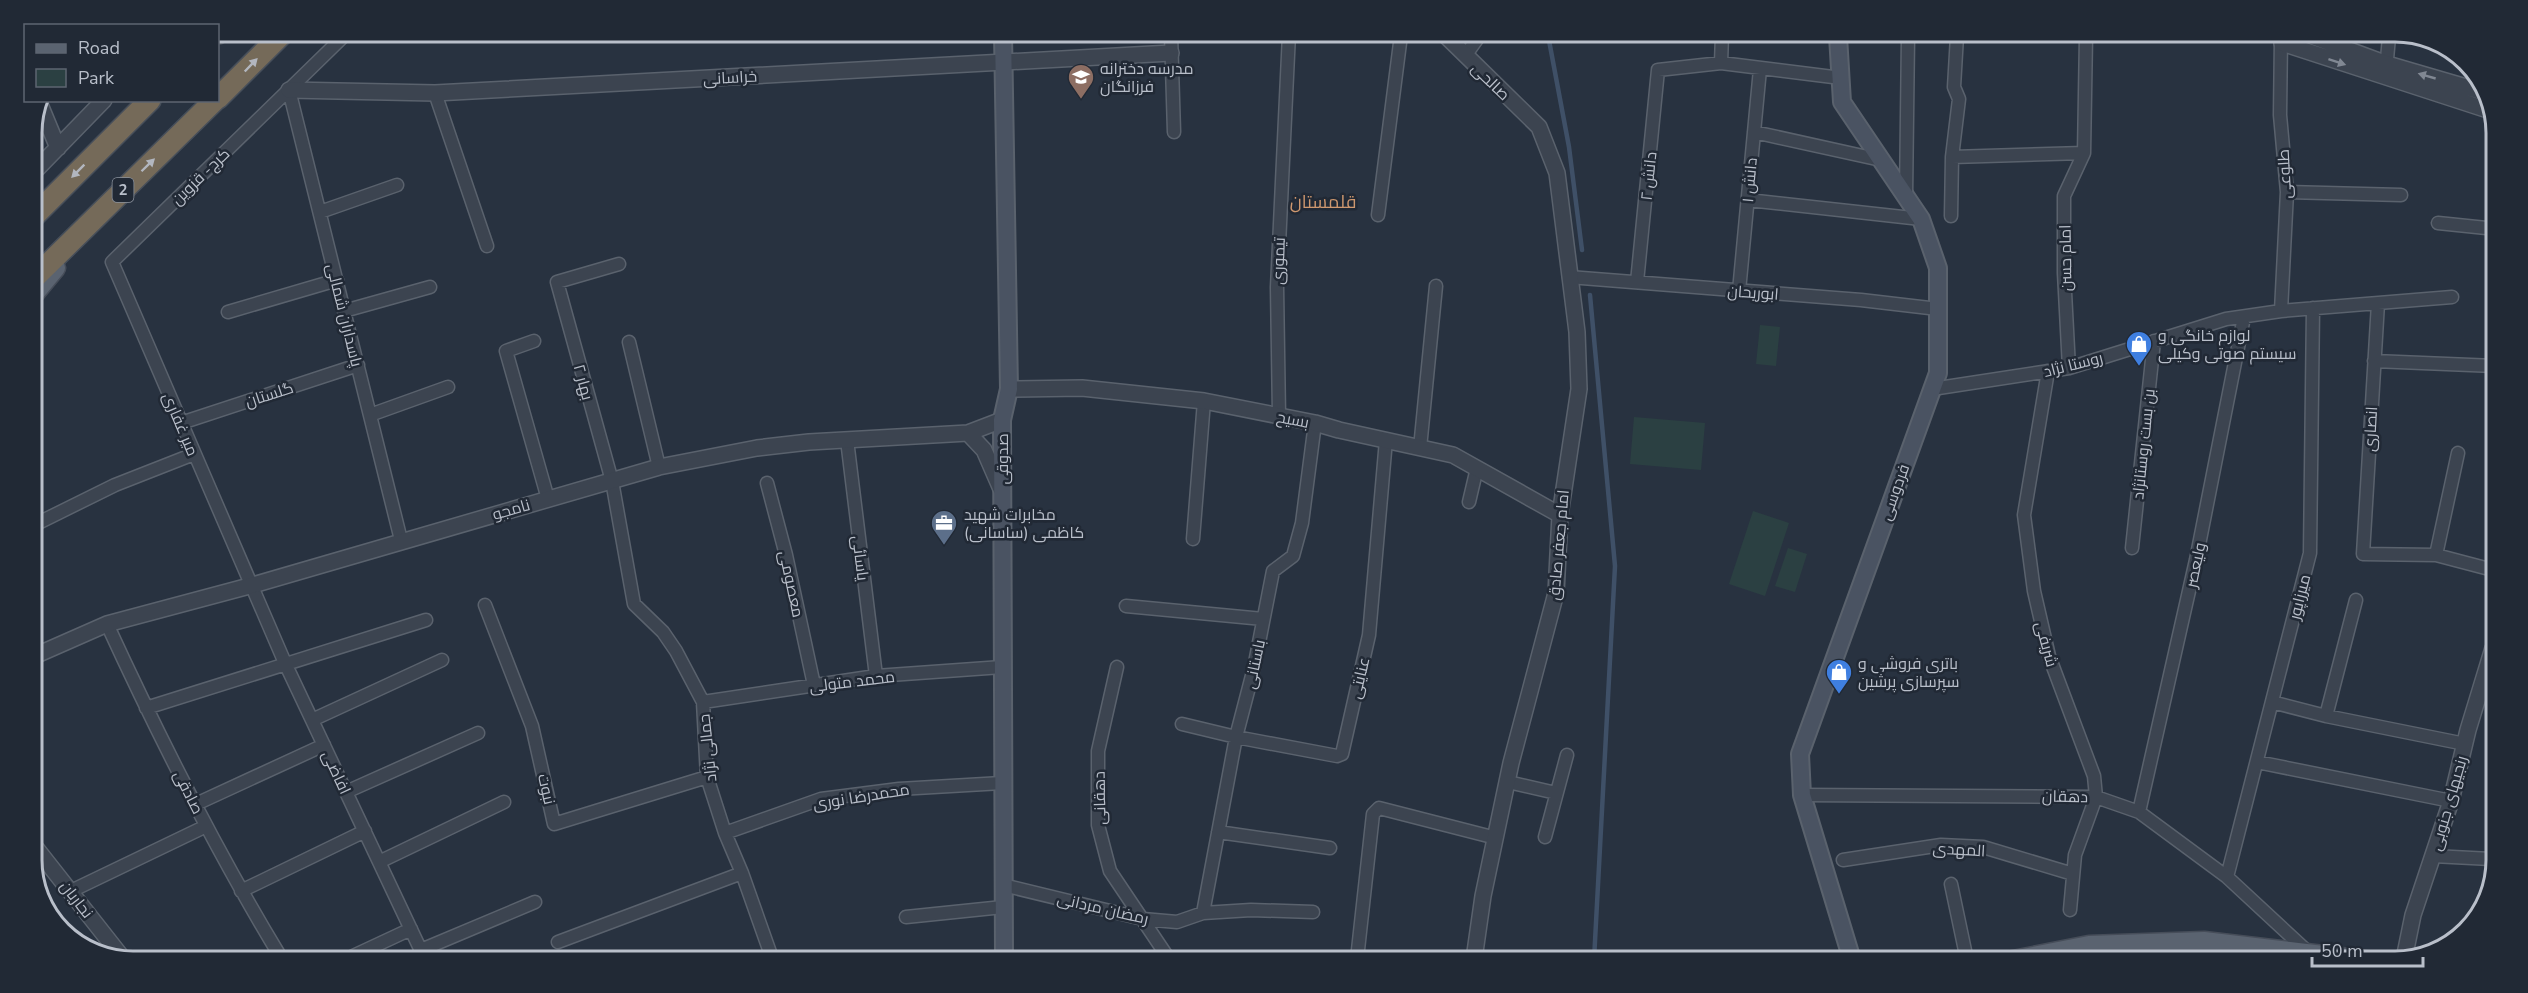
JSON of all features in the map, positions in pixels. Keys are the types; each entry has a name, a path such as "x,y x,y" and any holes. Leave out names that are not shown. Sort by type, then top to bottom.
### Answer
{"highway":[{"name":"2","path":"219,96 274,42"},
{"path":"42,208 148,102"},
{"name":"2","path":"42,270 213,102"}],"main road":[{"name":"صدوقی","path":"1003,42 1009,389 1002,420 1004,951"},
{"name":"فردوسی","path":"1838,42 1842,102 1921,219 1938,268 1938,373 1800,754 1802,795 1849,951"},
{"path":"42,285 119,193"},
{"path":"2059,951 2089,945 2204,941 2286,951"}],"street":[{"name":"کرج- قزوین","path":"112,262 338,42"},
{"path":"1171,42 1174,132"},
{"name":"تیموری","path":"1279,416 1277,286 1289,42"},
{"path":"1378,215 1400,42"},
{"name":"صالحی","path":"1452,42 1539,127"},
{"path":"1465,56 1475,42"},
{"path":"1722,42 1722,63 1840,78"},
{"path":"1906,197 1908,42"},
{"path":"1951,216 1952,157 1959,99 1954,87 1957,42"},
{"path":"1952,157 2084,153 2086,42"},
{"name":"طلوعی","path":"2281,42 2280,115 2287,192 2281,311"},
{"path":"2288,42 2386,71 2476,90"},
{"path":"2325,42 2386,71 2483,108"},
{"path":"2386,71 2389,42"},
{"name":"خراسانی","path":"289,90 435,93 1171,53"},
{"name":"دانش ۲","path":"1637,282 1658,70 1722,63"},
{"name":"دانش ۱","path":"1739,291 1760,69"},
{"name":"پاسداران شمالی","path":"289,90 401,540"},
{"path":"435,93 487,246"},
{"path":"42,164 102,102"},
{"path":"44,115 58,148"},
{"name":"امام جعفر صادق","path":"1475,951 1484,896 1508,782 1556,593 1560,515 1579,389 1577,332 1557,173 1539,127"},
{"path":"1754,132 1881,160"},
{"name":"امام حسن","path":"2068,368 2064,273 2064,195 2084,153"},
{"path":"320,212 398,185"},
{"path":"2287,192 2401,195"},
{"path":"1748,200 1921,219"},
{"path":"2438,223 2486,228"},
{"name":"میر غفاری","path":"112,262 253,585"},
{"name":"بهار ۲","path":"612,481 557,282 619,264"},
{"name":"ابوریحان","path":"1569,277 1861,300 1938,309"},
{"path":"228,312 337,280"},
{"path":"345,311 430,286"},
{"path":"1420,447 1436,286"},
{"name":"روستا نژاد","path":"1932,389 2068,368 2226,319 2281,311 2452,297"},
{"name":"انصاری","path":"2378,303 2363,554 2436,555"},
{"name":"میرزاپور","path":"2227,878 2310,553 2313,308"},
{"name":"ولیعصر","path":"2139,812 2196,561 2244,317"},
{"path":"534,341 506,351 548,499"},
{"name":"بن بست روستانژاد","path":"2132,548 2154,341"},
{"path":"629,342 659,467"},
{"path":"2374,361 2486,366"},
{"name":"گلستان","path":"181,423 358,365"},
{"name":"شریفی","path":"2048,371 2024,515 2034,591 2049,656 2094,776 2096,797 2075,855 2070,910"},
{"path":"370,415 448,387"},
{"name":"بسیح","path":"1009,389 1082,388 1204,401 1420,447 1453,455 1560,515"},
{"path":"1193,539 1204,401"},
{"name":"نامجو","path":"42,653 107,624 253,585 401,540 659,467 757,448 968,433 1002,420"},
{"name":"باستانی","path":"1203,913 1236,737 1254,668 1273,571 1293,556 1302,523 1315,423"},
{"path":"968,433 984,450 1002,491"},
{"name":"یاسائی","path":"847,440 876,676"},
{"name":"عنایتی","path":"1182,724 1236,737 1337,756 1342,754 1369,635 1386,440"},
{"path":"2458,453 2436,555 2486,568"},
{"path":"42,521 115,485 194,454"},
{"path":"1469,502 1478,468"},
{"name":"جمالی نژاد","path":"612,481 634,604 663,632 676,651 703,702 707,777 725,833 770,951"},
{"name":"معصومی","path":"767,483 786,555 814,685"},
{"name":"افاضی","path":"253,585 285,663 421,951"},
{"path":"2326,716 2356,600"},
{"name":"نبوت","path":"485,605 532,726 554,824 707,777"},
{"path":"1126,606 1263,619"},
{"path":"146,708 426,620"},
{"name":"صادقی","path":"107,624 146,708 241,891 277,951"},
{"path":"312,720 442,660"},
{"name":"محمد متولی","path":"703,702 876,676 1002,667"},
{"name":"دهقانی","path":"1117,667 1098,751 1098,825 1110,871 1164,951"},
{"name":"رنجیهای جنوبی","path":"2406,950 2413,915 2451,801 2486,672"},
{"path":"2272,702 2326,716 2465,744"},
{"path":"346,792 478,733"},
{"path":"196,804 324,745"},
{"path":"1545,837 1567,755"},
{"path":"2257,762 2451,801"},
{"path":"1508,782 1556,793"},
{"name":"محمدرضا نوری","path":"725,833 821,799 899,789 1002,783"},
{"name":"دهقان","path":"1802,795 2096,797 2139,812 2227,878 2307,951"},
{"path":"379,862 504,802"},
{"path":"1358,951 1373,814 1376,810 1379,808 1496,838"},
{"path":"71,891 201,829"},
{"path":"241,891 365,831"},
{"path":"1218,832 1330,848"},
{"name":"المهدی","path":"1842,860 1941,845 1983,847 2073,874"},
{"name":"نجاریان","path":"42,855 115,949"},
{"path":"2433,856 2486,859"},
{"path":"558,942 742,873"},
{"path":"1952,884 1965,951"},
{"name":"رمضان مردانی","path":"1003,885 1143,919 1177,922 1203,913 1251,910 1313,912"},
{"path":"426,951 535,902"},
{"path":"906,917 1003,907"},
{"path":"364,951 411,929"}],"green space":[{"path":"1760,325 1780,327 1776,366 1756,364"},
{"path":"1634,417 1705,423 1701,470 1630,464"},
{"path":"1753,511 1789,523 1765,596 1729,584"},
{"path":"1788,548 1807,554 1795,592 1775,586"}],"waterway":[{"path":"1549,42 1569,147 1582,250"},
{"path":"1590,295 1615,566 1594,951"}],"place":[{"name":"مدرسه دخترانه فرزانگان","path":"1081,100"},
{"name":"لوازم خانگی و سیستم صوتی وکیلی","path":"2139,367"},
{"name":"مخابرات شهید کاظمی (ساسانی)","path":"944,546"},
{"name":"باتری فروشی و سپرسازی پرشین","path":"1839,695"}],"district":[{"name":"قلمستان","path":"1323,202"}]}
